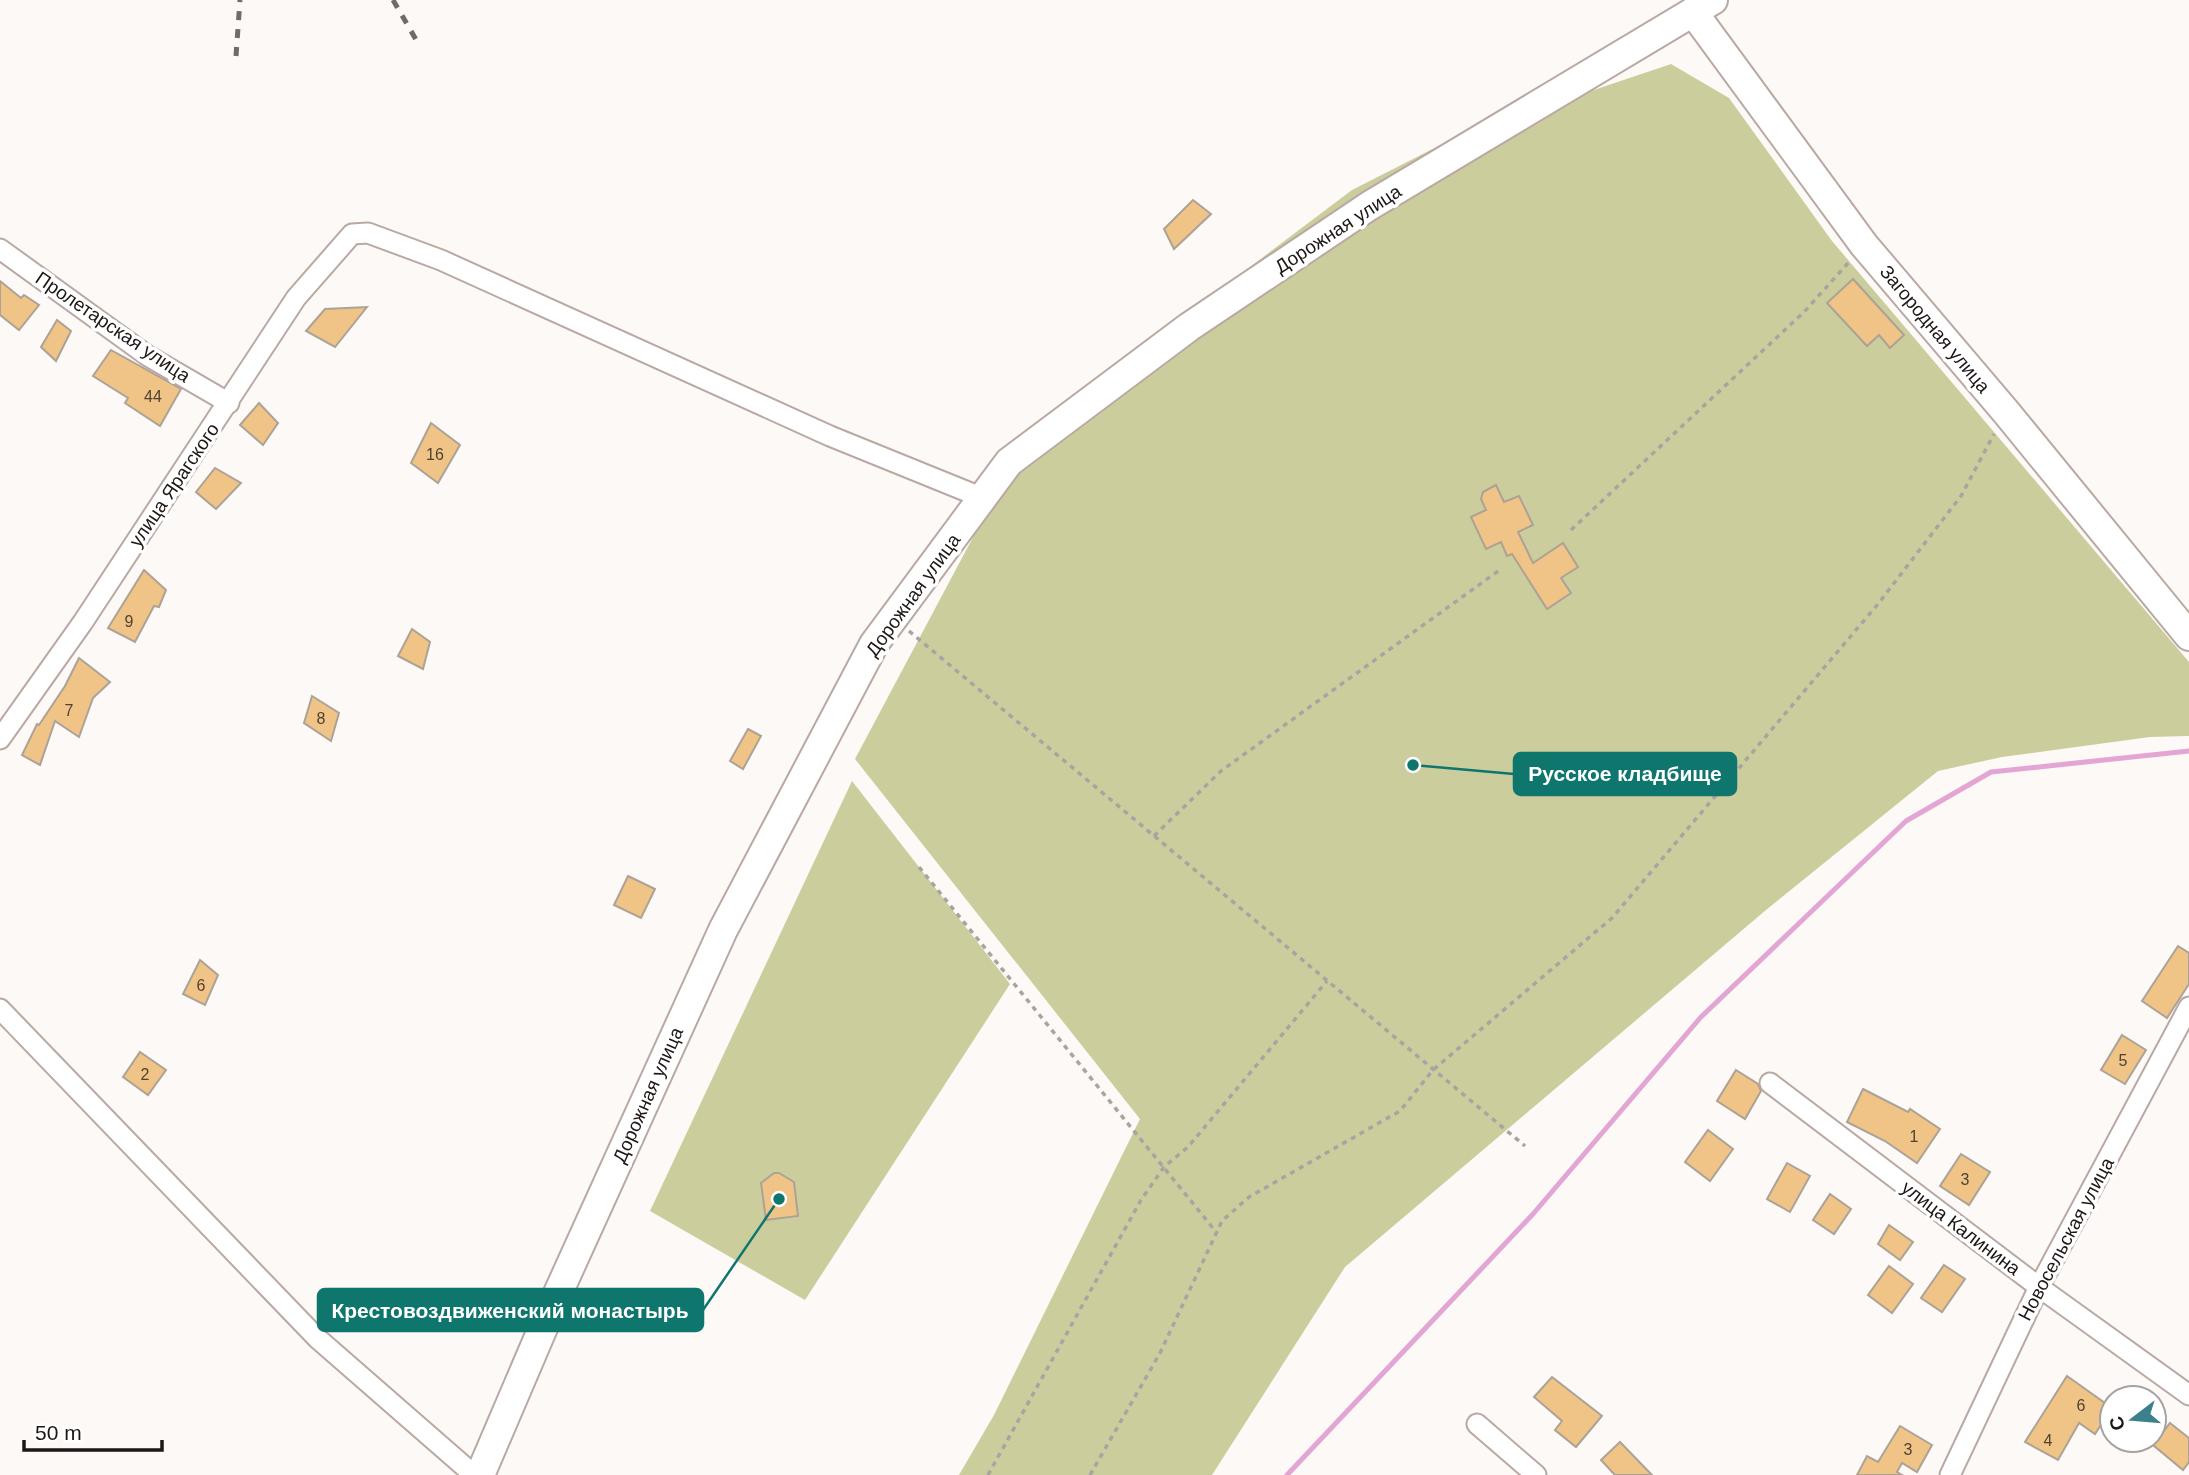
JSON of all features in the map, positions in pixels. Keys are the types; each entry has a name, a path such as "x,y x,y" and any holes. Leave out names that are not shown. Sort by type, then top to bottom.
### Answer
{"street":[{"name":"Загородная улица","path":"1703,6 1864,245 2006,412 2189,636"},
{"name":"Дорожная улица","path":"480,1475 554,1302 723,930 874,644 1009,463 1189,327 1369,206 1703,6"},
{"name":"улица Ярагского","path":"0,739 83,622 296,298 352,234 368,233 441,260 830,436 983,498"},
{"name":"Пролетарская улица","path":"0,249 148,356 229,403"},
{"name":"Новосельская улица","path":"1950,1475 2039,1287 2189,1007"},
{"path":"0,1009 317,1338 474,1475"},
{"name":"улица Калинина","path":"1770,1083 2039,1287 2189,1395"},
{"path":"1478,1424 1536,1475"}],"path":[{"path":"1571,530 1804,312 1864,245"},
{"path":"1090,1475 1160,1353 1222,1221 1249,1197 1400,1111 1433,1070 1612,918 1878,604 1961,496 2006,412"},
{"path":"1154,836 1220,772 1502,569"},
{"path":"894,618 1525,1146"},
{"path":"919,867 1217,1233"},
{"path":"988,1475 1140,1200 1164,1167 1188,1146 1327,981"}],"green space":[{"path":"1671,64 1729,98 1832,241 2189,662 2189,736 2150,737 2002,757 1938,771 1766,910 1345,1267 1212,1475 959,1475 994,1415 1140,1119 855,759 1012,464 1104,377 1352,190 1460,135"},
{"path":"852,781 1010,984 805,1300 650,1211"}],"building":[{"path":"1193,200 1211,214 1174,249 1164,229"},
{"path":"1853,279 1904,335 1890,348 1879,335 1867,346 1827,303"},
{"path":"0,281 21,298 24,295 39,305 19,330 0,315"},
{"path":"367,307 335,347 306,331 325,309"},
{"path":"57,320 71,331 56,361 41,347"},
{"path":"111,350 181,389 160,426 125,403 128,398 93,376"},
{"path":"259,403 278,423 263,445 240,425"},
{"path":"431,423 460,445 438,483 411,463"},
{"path":"215,468 241,483 216,509 196,492"},
{"path":"1496,485 1504,502 1519,496 1533,525 1518,532 1533,563 1563,543 1578,567 1561,578 1571,593 1547,609 1512,554 1507,556 1501,542 1486,549 1471,517 1486,510 1481,499 1483,492"},
{"path":"144,570 166,590 159,607 154,606 135,642 108,628"},
{"path":"412,629 430,642 423,669 398,656"},
{"path":"79,658 110,682 93,698 79,737 55,721 40,765 22,755 37,724 39,725 65,686"},
{"path":"312,696 339,713 331,741 304,723"},
{"path":"748,729 761,736 743,769 730,761"},
{"path":"628,876 655,889 641,918 614,905"},
{"path":"2178,946 2189,953 2189,984 2167,1018 2142,1001"},
{"path":"200,960 218,975 205,1005 183,994"},
{"path":"2122,1035 2146,1050 2125,1084 2101,1070"},
{"path":"140,1052 166,1070 148,1095 123,1077"},
{"path":"1736,1070 1758,1084 1761,1091 1745,1119 1717,1101"},
{"path":"1863,1089 1908,1112 1910,1109 1940,1129 1917,1163 1885,1141 1847,1122"},
{"path":"1708,1130 1733,1149 1710,1181 1685,1162"},
{"path":"1961,1154 1990,1172 1969,1205 1940,1186"},
{"path":"1787,1163 1810,1176 1790,1212 1767,1199"},
{"path":"774,1173 794,1182 798,1216 766,1220 761,1183"},
{"path":"1830,1194 1851,1209 1834,1234 1813,1220"},
{"path":"1889,1225 1913,1242 1900,1260 1878,1244"},
{"path":"1944,1265 1965,1279 1942,1312 1921,1298"},
{"path":"1889,1266 1913,1284 1892,1313 1868,1295"},
{"path":"2067,1376 2098,1398 2098,1429 2095,1434 2079,1423 2058,1460 2025,1442"},
{"path":"1552,1377 1602,1416 1576,1447 1555,1430 1562,1421 1534,1397"},
{"path":"2170,1423 2189,1438 2189,1462 2183,1470 2164,1454 2168,1454"},
{"path":"1900,1426 1932,1445 1917,1472 1902,1463 1897,1472 1902,1475 1857,1475 1867,1456 1878,1462"},
{"path":"1620,1442 1652,1475 1615,1475 1601,1460"}],"waterway":[{"path":"1287,1475 1533,1214 1701,1017 1906,821 1991,772 2189,751"}],"railway":[{"path":"236,56 240,0"},
{"path":"393,0 418,43"}],"place":[{"name":"Русское кладбище","path":"1413,765"},
{"name":"Крестовоздвиженский монастырь","path":"779,1199"}]}
